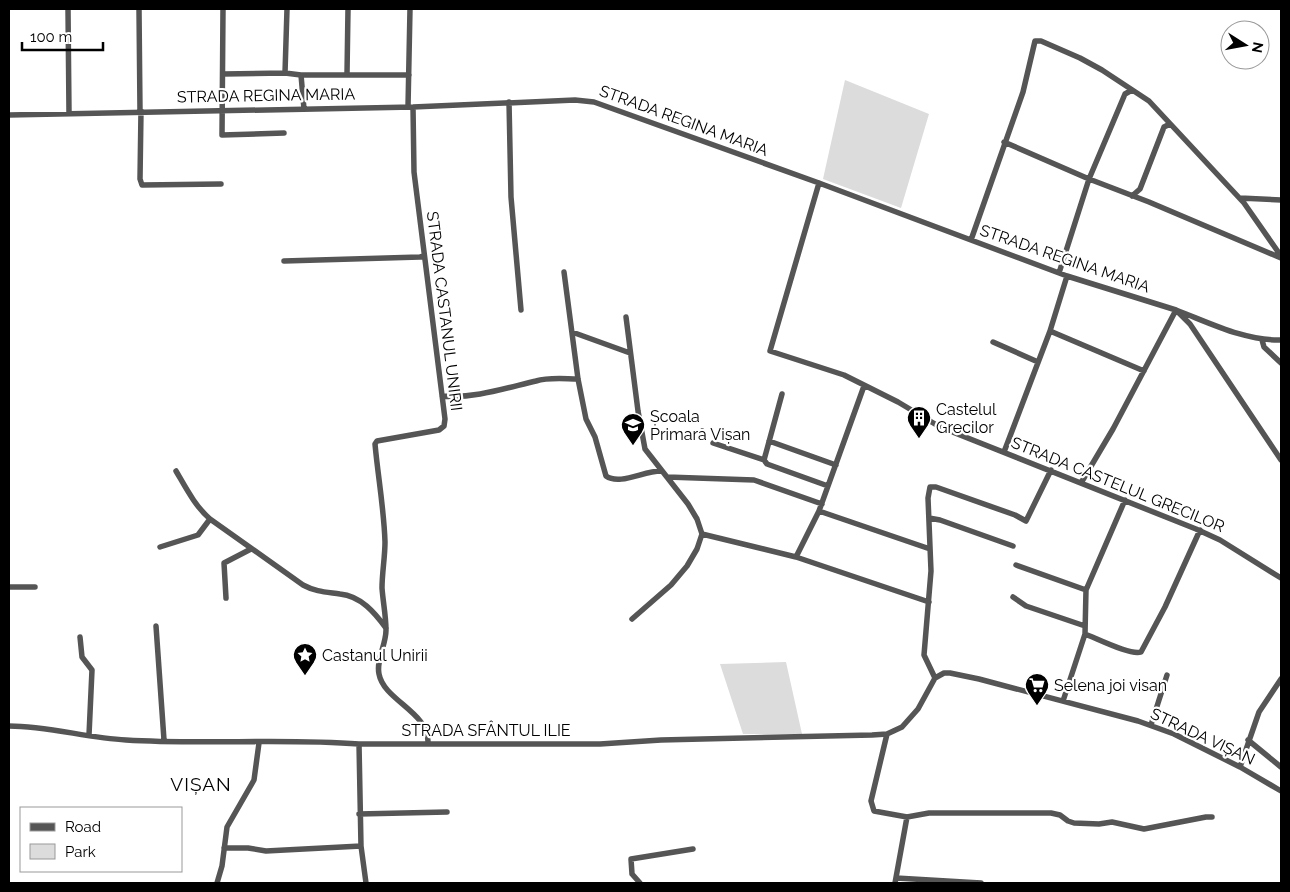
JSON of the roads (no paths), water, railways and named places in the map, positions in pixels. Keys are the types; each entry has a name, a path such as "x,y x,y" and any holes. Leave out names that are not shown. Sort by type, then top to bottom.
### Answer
{"street":[{"path":"68,9 69,113"},
{"path":"139,9 140,180 142,185 221,184"},
{"path":"223,9 222,135 284,133"},
{"path":"286,73 287,9"},
{"path":"347,74 348,9"},
{"name":"STRADA CASTANUL UNIRII","path":"410,9 409,75 414,172 445,419 442,428 433,432 377,441 375,444 385,543 382,586 386,636 378,667 380,678 388,690 413,712 420,721 426,731 428,744"},
{"path":"971,240 1023,92 1036,41 1041,41 1102,70 1149,101 1240,198 1278,248 1281,257"},
{"path":"223,74 286,73 301,76 347,74 409,75"},
{"path":"301,76 304,109"},
{"path":"1059,273 1089,179 1125,94 1132,90"},
{"name":"STRADA REGINA MARIA","path":"9,115 410,107 575,100 594,102 819,183 1067,276 1176,310 1247,336 1262,340 1281,340"},
{"path":"509,102 511,197 522,310"},
{"path":"1132,196 1140,189 1164,126 1170,124"},
{"path":"1004,142 1089,179 1281,257"},
{"name":"STRADA CASTELUL GRECILOR","path":"819,183 770,351 844,375 898,402 940,427 1200,530 1220,540 1281,578"},
{"path":"1240,198 1281,200"},
{"path":"284,261 420,258 424,256"},
{"path":"564,272 578,379 586,419 595,437 606,476 621,480 653,471 662,471"},
{"path":"1004,452 1050,331 1067,276"},
{"path":"1081,483 1113,429 1176,310 1190,324 1281,460"},
{"path":"626,317 638,411 645,449 688,504 702,534 687,566 671,585 632,619"},
{"path":"1050,331 1144,371"},
{"path":"572,332 630,353"},
{"path":"1262,340 1264,347 1281,363"},
{"path":"993,342 1038,362"},
{"path":"442,396 455,398 520,386 538,380 578,379"},
{"path":"796,557 822,504 864,386"},
{"path":"764,460 782,394"},
{"path":"769,442 836,465"},
{"path":"713,443 764,460 768,464 828,486"},
{"path":"935,678 924,655 931,579 928,492 930,487 933,486 1015,515 1026,521 1051,470"},
{"path":"176,471 201,512 210,519 302,585 314,591 346,595 360,601 386,628"},
{"path":"667,477 754,480 822,504"},
{"path":"1063,701 1085,634 1086,590 1125,500"},
{"path":"819,511 930,549"},
{"path":"929,518 940,520 1013,546"},
{"path":"160,547 198,535 210,519"},
{"path":"1085,634 1130,651 1141,652 1165,607 1200,530"},
{"path":"702,534 796,557 929,602"},
{"path":"226,598 224,563 251,549"},
{"path":"1016,566 1086,590"},
{"path":"9,587 35,587"},
{"path":"1013,597 1026,606 1086,626"},
{"path":"156,626 164,740"},
{"path":"80,637 82,657 92,670 89,735"},
{"name":"STRADA VIȘAN","path":"935,678 944,673 956,674 1150,725 1174,734 1240,767 1281,791"},
{"path":"1150,725 1167,675"},
{"name":"STRADA SFÂNTUL ILIE","path":"9,726 126,740 259,743 330,742 359,744 600,744 671,740 887,734 902,728 911,719 935,678"},
{"path":"1240,767 1259,712 1281,679"},
{"path":"887,734 872,806 874,811 907,817 929,813 1051,813 1060,815 1068,821 1099,824 1112,822 1144,830 1206,817 1212,818"},
{"path":"1248,740 1281,767"},
{"path":"217,883 227,827 254,780 259,743"},
{"path":"359,744 359,814 366,883"},
{"path":"359,814 448,812"},
{"path":"907,817 895,881 981,883"},
{"path":"224,848 248,848 266,851 361,846"},
{"path":"640,883 632,874 631,859 693,850"}],"place":[{"name":"Castelul Grecilor","path":"919,439"},
{"name":"Școala Primară Vișan","path":"633,446"},
{"name":"Castanul Unirii","path":"305,676"},
{"name":"Selena joi visan","path":"1037,706"}],"district":[{"name":"VIȘAN","path":"201,784"}]}
